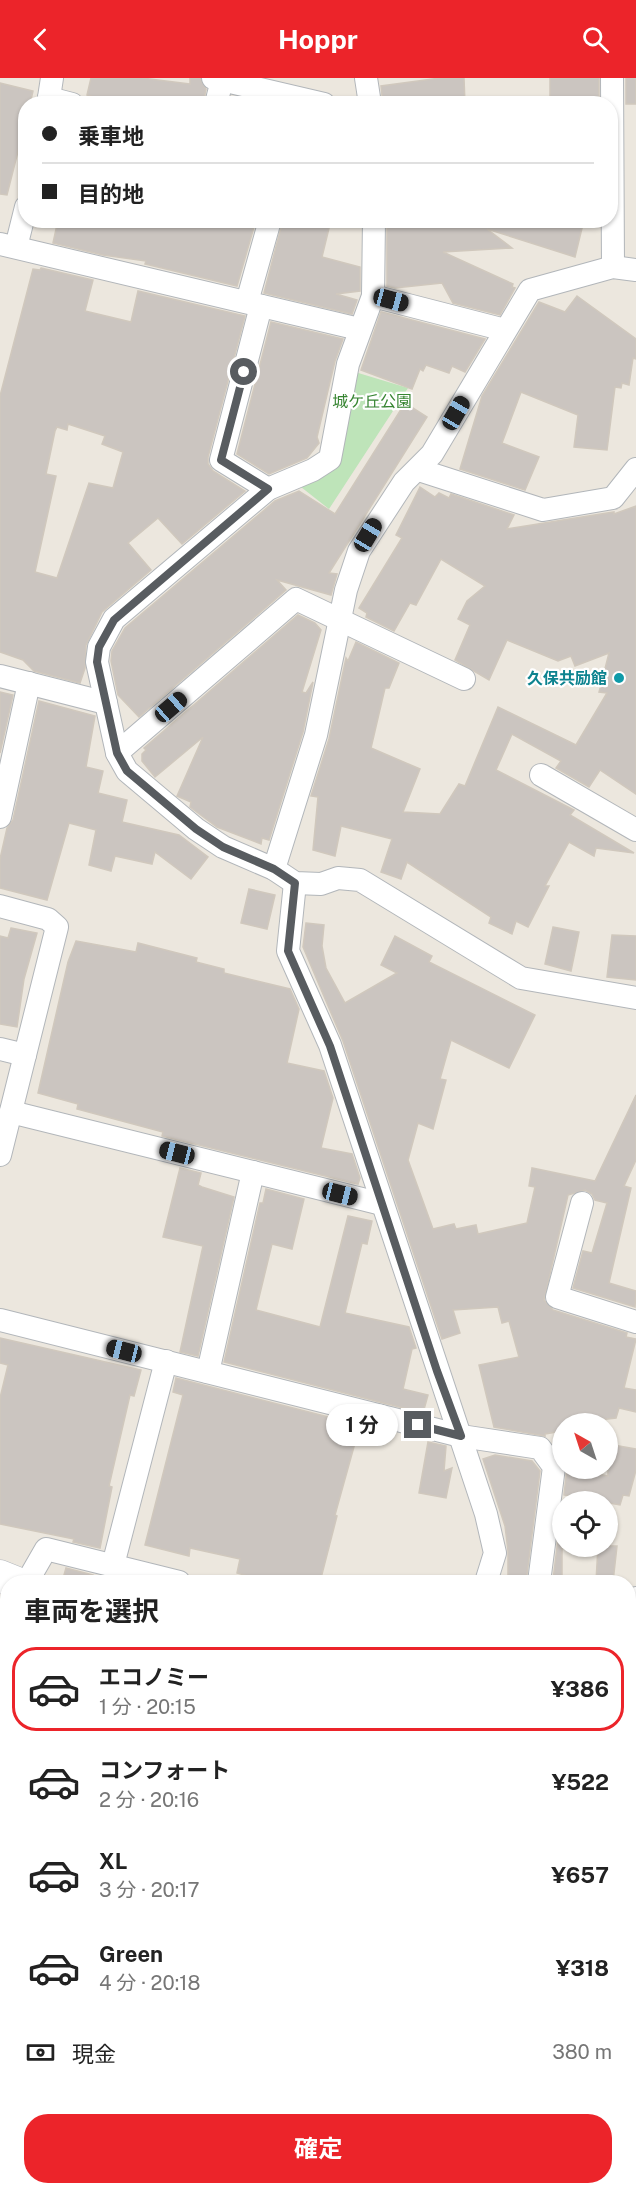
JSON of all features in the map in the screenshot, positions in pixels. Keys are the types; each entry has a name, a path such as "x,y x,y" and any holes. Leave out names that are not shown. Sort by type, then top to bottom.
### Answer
{"street":[{"path":"366,78 369,96"},
{"path":"612,78 612,96"},
{"path":"216,96 217,79 246,82 296,96"},
{"path":"18,221 4,245 359,329"},
{"path":"268,228 221,460 268,489"},
{"path":"374,228 373,296 348,364 330,459 313,470 268,489 114,620 99,647 97,662 117,753 127,771 196,829 223,847 274,869 295,883 321,884 338,878 360,880 521,978 636,998"},
{"path":"613,228 613,267"},
{"path":"274,869 316,735 346,590 358,551 404,482 419,470 432,454 530,290 613,267 636,270"},
{"path":"373,296 505,330"},
{"path":"419,470 543,510 613,498 636,469"},
{"path":"117,753 296,599 464,679"},
{"path":"0,676 106,703"},
{"path":"0,817 29,683"},
{"path":"541,775 636,830"},
{"path":"295,883 288,951 330,1046 461,1436 486,1514 495,1553 488,1575"},
{"path":"0,906 48,919 57,927 0,1155"},
{"path":"0,1049 25,1055"},
{"path":"11,1112 382,1204"},
{"path":"208,1372 253,1172"},
{"path":"582,1203 557,1298 636,1322"},
{"path":"0,1320 461,1436 540,1448 554,1467 540,1575"},
{"path":"114,1565 166,1362"},
{"path":"31,1575 46,1549 152,1575"}],"green space":[{"name":"城ケ丘公園","path":"355,372 408,388 329,509 301,487 315,477"}],"building":[{"path":"91,78 142,78 190,84 190,78 200,78 206,89 205,96 87,95"},
{"path":"440,78 464,78 465,96 382,96 381,86"},
{"path":"550,78 599,78 599,96 550,96"},
{"path":"626,78 636,78 636,104 626,104"},
{"path":"0,83 33,91 32,96 18,96 18,152 7,195 0,194"},
{"path":"56,228 254,228 237,286 145,264 146,261 103,255 53,243"},
{"path":"281,228 329,228 322,257 360,267 360,291 336,294 357,300 352,314 264,293"},
{"path":"387,228 582,228 575,257 487,229 512,248 443,252 513,284 512,287 515,288 500,315 453,303 442,283 395,288 387,286"},
{"path":"41,268 93,280 85,311 131,322 138,291 245,316 208,464 213,471 245,491 182,544 158,518 128,543 151,570 102,612 86,645 85,668 80,683 34,671 23,660 0,652 0,396 33,269 40,270","holes":["68,424 105,436 102,444 123,452 113,488 89,483 57,578 35,572 56,476 46,474 57,427 67,430"]},
{"path":"577,296 636,339 636,359 633,358 629,385 622,383 621,388 615,387 607,450 574,447 578,415 521,392 502,443 539,457 525,490 460,469 482,396 539,302 565,312"},
{"path":"381,312 485,339 465,372 452,366 449,373 426,365 423,371 420,369 412,389 361,370"},
{"path":"271,322 343,339 335,361 317,437 319,443 307,458 269,474 237,454"},
{"path":"405,403 427,417 329,573 337,574 331,595 277,580 286,590 139,717 118,695 111,661 112,651 125,628 275,501 299,491 335,514"},
{"path":"420,487 435,497 439,493 449,498 451,494 514,515 507,529 614,512 614,514 636,506 636,794 600,770 589,787 556,768 561,761 512,734 496,770 574,810 570,815 634,853 596,848 594,856 569,842 545,886 549,886 528,927 516,921 512,934 489,923 491,917 407,862 401,879 381,872 392,839 341,826 335,856 313,850 318,797 311,796 329,739 346,658 348,661 356,642 399,663 389,688 385,688 371,748 420,769 403,812 440,814 459,784 465,786 498,707 576,745 607,693 599,692 609,653 575,666 571,656 558,661 507,640 489,680 455,660 470,625 458,619 467,601 485,586 441,559 416,605 410,603 394,631 366,617 367,613 359,608 402,538 396,535"},
{"path":"298,615 315,623 321,630 302,692 306,693 313,682 303,732 269,840 262,838 261,844 217,827 190,807 191,802 177,796 203,737 155,777 142,761 142,754 146,750 144,748"},
{"path":"0,692 13,695 0,753"},
{"path":"39,701 95,716 86,767 103,771 98,793 127,800 122,822 179,835 208,857 191,879 155,852 152,864 115,856 111,871 89,865 96,830 69,823 47,900 0,888 0,859 7,828 13,820"},
{"path":"249,889 275,895 267,929 241,923"},
{"path":"306,923 324,925 322,946 326,968 345,1003 397,973 381,965 395,936 432,956 429,962 535,1015 509,1068 451,1040 440,1079 446,1080 433,1129 418,1123 408,1160 433,1229 454,1224 456,1229 476,1225 478,1234 527,1223 535,1187 529,1186 532,1168 595,1181 636,1095 636,1160 624,1186 631,1188 609,1283 636,1291 635,1307 573,1288 583,1251 592,1253 607,1203 595,1200 592,1194 585,1190 568,1195 544,1300 553,1310 627,1333 626,1337 636,1339 624,1388 636,1390 636,1412 619,1408 618,1413 552,1413 552,1433 545,1434 545,1436 494,1427 479,1365 519,1357 509,1321 502,1323 498,1307 453,1310 460,1333 442,1339 343,1041 303,947"},
{"path":"553,927 579,932 571,971 545,964"},
{"path":"11,928 37,933 24,979 17,1027 0,1024 0,936 8,938"},
{"path":"612,935 636,936 636,980 607,977"},
{"path":"76,941 136,952 138,943 197,958 196,962 224,969 224,973 290,989 299,1009 287,1063 324,1071 333,1098 321,1148 352,1154 360,1178 358,1184 162,1136 163,1132 77,1109 78,1104 38,1093 68,962"},
{"path":"180,1168 201,1173 198,1185 234,1197 198,1356 180,1352 203,1246 163,1237"},
{"path":"266,1189 304,1199 292,1249 272,1244 256,1310 320,1327 348,1216 372,1221 367,1244 362,1243 345,1313 409,1327 416,1348 412,1349 403,1389 428,1395 423,1413 224,1362 260,1203 263,1203"},
{"path":"0,1338 141,1370 134,1396 130,1395 109,1486 112,1487 100,1548 73,1542 74,1539 0,1524 0,1398 8,1365 0,1363"},
{"path":"176,1378 360,1425 335,1515 337,1516 322,1575 244,1575 237,1573 240,1559 190,1548 189,1556 145,1545 183,1395 173,1392"},
{"path":"428,1442 446,1446 444,1471 452,1468 446,1498 419,1493"},
{"path":"618,1446 636,1449 636,1470 629,1496 623,1495 620,1505 618,1505 618,1491 564,1491 566,1479 618,1479"},
{"path":"495,1455 532,1461 540,1471 527,1575 508,1575 505,1526 483,1459"},
{"path":"556,1557 562,1557 562,1575 554,1575"},
{"path":"597,1557 616,1557 614,1575 596,1575"},
{"path":"66,1568 93,1575 64,1575"}],"place":[{"name":"久保共励館","path":"619,678"}],"route":[{"path":"244,372 221,460 268,489 114,620 99,647 97,662 117,753 127,771 196,829 223,847 274,869 295,883 288,951 330,1046 332,1058 437,1371 461,1436 418,1425"}]}
